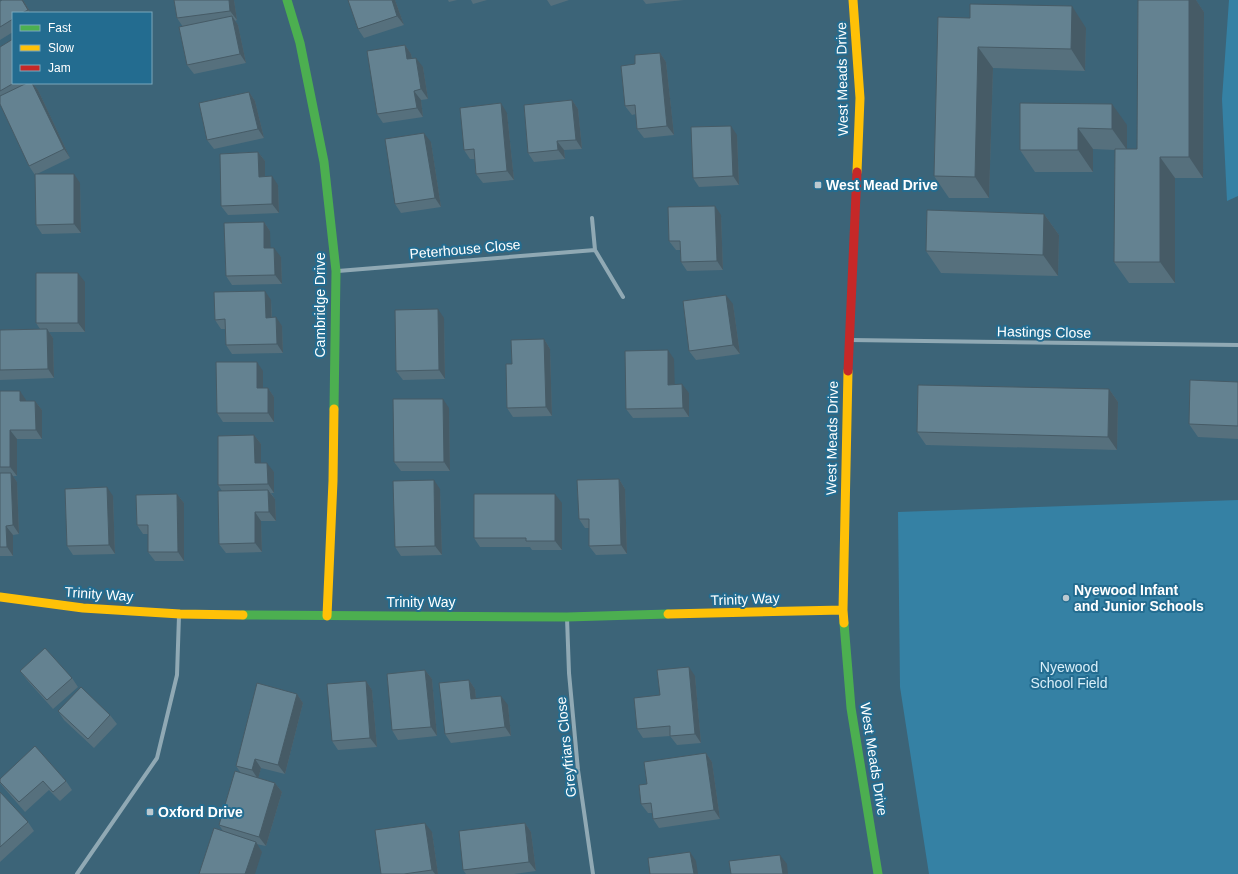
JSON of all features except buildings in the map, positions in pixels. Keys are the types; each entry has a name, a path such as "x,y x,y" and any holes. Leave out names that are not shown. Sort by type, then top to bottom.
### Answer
{"street":[{"name":"Cambridge Drive","path":"287,0 300,43 324,162 336,271 333,481 327,616"},
{"name":"West Meads Drive","path":"854,0 860,98 849,340 843,610 851,708 878,874"},
{"path":"592,218 595,250 623,297"},
{"name":"Peterhouse Close","path":"336,271 595,250"},
{"name":"Hastings Close","path":"849,340 1238,345"},
{"name":"Trinity Way","path":"0,597 83,608 180,614 567,617 843,610"},
{"path":"77,874 156,758 177,675 180,614"},
{"name":"Greyfriars Close","path":"567,617 569,673 578,770 593,874"}],"green space":[{"path":"1229,0 1238,0 1238,196 1227,201 1222,99"},
{"name":"Nyewood School Field","path":"1238,500 1238,874 929,874 900,687 898,512"}],"traffic: fast":[{"path":"287,0 300,43 324,162 336,271 334,409"},
{"path":"243,615 567,617 668,614"},
{"path":"844,623 851,708 878,874"}],"traffic: slow":[{"path":"853,0 860,98 857,172"},
{"path":"844,623 843,610 848,371"},
{"path":"327,616 333,481 334,409"},
{"path":"0,597 83,608 180,614 243,615"},
{"path":"668,614 843,610"}],"traffic: jam":[{"path":"848,371 857,172"}],"place":[{"name":"West Mead Drive","path":"818,185"},
{"name":"Nyewood Infant and Junior Schools","path":"1066,598"},
{"name":"Oxford Drive","path":"150,812"}]}
